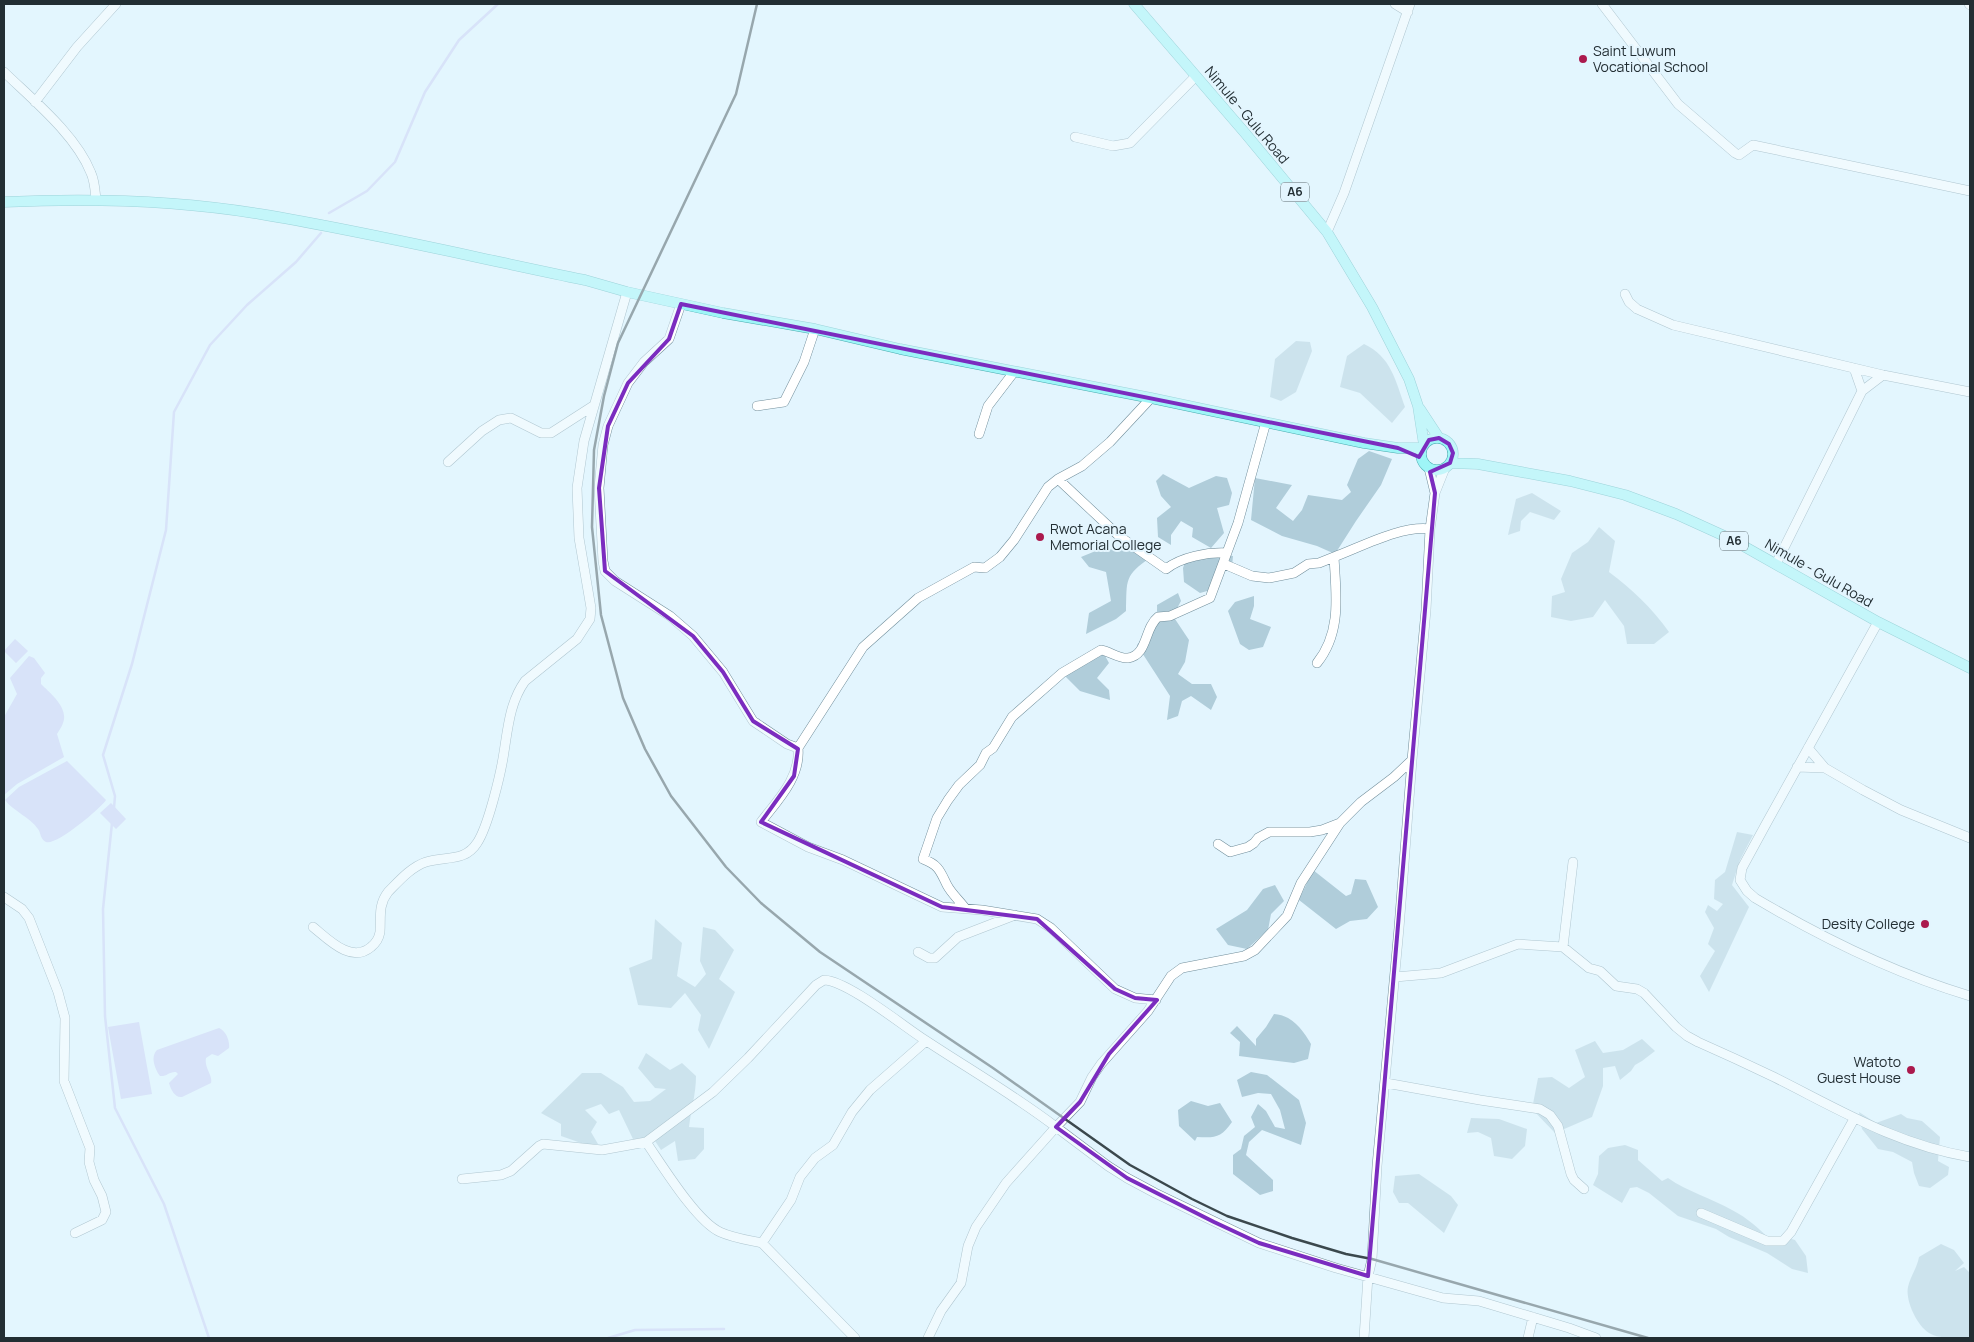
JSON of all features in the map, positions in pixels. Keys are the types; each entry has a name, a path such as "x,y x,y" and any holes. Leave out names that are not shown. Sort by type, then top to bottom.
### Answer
{"main road":[{"name":"Nimule - Gulu Road","path":"1134,4 1327,232 1372,306 1409,379 1418,406 1422,450"},
{"path":"4,202 96,200 187,205 258,213 585,280 627,292 723,314 815,329 900,349 1151,398 1364,443 1422,450 1429,440 1439,438"},
{"name":"Nimule - Gulu Road","path":"1418,406 1439,438"},
{"name":"A6","path":"1439,438 1446,441 1452,450"},
{"name":"A6","path":"1422,450 1429,468 1439,470 1447,466"},
{"name":"Nimule - Gulu Road","path":"1452,450 1478,464"},
{"path":"1447,466 1452,457 1452,450"},
{"name":"Nimule - Gulu Road","path":"1447,466 1478,464 1570,481 1625,495 1676,514 1731,539 1878,622 1970,668"}],"street":[{"path":"35,102 77,48 116,4"},
{"path":"1327,232 1344,193 1409,8 1395,4"},
{"path":"1602,4 1678,104 1735,153 1739,154 1753,145 1970,191"},
{"path":"4,72 64,132 85,161 94,183 96,200"},
{"path":"1075,137 1113,146 1130,144 1196,76"},
{"path":"312,927 346,952 356,954 365,952 378,940 380,932 379,914 383,898 398,882 414,868 426,862 463,856 471,851 483,833 504,753 507,729 515,700 521,687 577,639 590,619 591,608 580,538 577,488 584,441 627,292"},
{"path":"1625,294 1629,302 1637,309 1673,325 1884,375 1970,392"},
{"path":"681,304 669,339 644,362 628,383 608,426 603,444 599,488 605,571 615,581 670,616 693,636 723,672 753,721 787,744 798,748"},
{"path":"757,406 784,402 804,362 815,329"},
{"path":"1854,368 1862,391"},
{"path":"979,434 988,406 1014,372"},
{"path":"1776,564 1862,391 1884,375"},
{"path":"1151,398 1110,442 1082,466 1058,479 1041,496 1014,540 1000,557 985,568 974,567 918,598 863,647 798,748 799,760 794,776 761,822 808,846 843,860 942,907 965,908 1015,915 1032,918 1044,923 1115,989 1135,998 1156,1000"},
{"path":"448,462 482,430 499,420 510,418 541,433 551,433 593,406"},
{"path":"965,908 948,886 943,873 932,862 923,859 937,818 948,800 980,765 986,753 993,748 1012,717 1062,673 1098,651 1107,651 1126,659 1136,654 1143,647 1147,634 1158,617 1170,616 1210,598 1238,523 1266,422"},
{"path":"1364,1338 1368,1276 1372,1259 1377,1166 1386,1083 1426,610 1430,529 1435,493 1447,466"},
{"path":"1429,468 1435,493"},
{"path":"1058,479 1119,536 1166,569 1182,560 1227,553"},
{"path":"1224,564 1252,576 1269,578 1294,573 1308,564 1319,563 1406,529 1430,529"},
{"path":"1317,663 1330,641 1337,610 1334,557"},
{"path":"1878,622 1742,868 1740,880 1746,891 1755,898 1817,934 1860,955 1970,996"},
{"path":"1808,748 1824,768 1901,810 1970,838"},
{"path":"928,1338 941,1312 961,1283 968,1246 976,1227 1006,1183 1080,1102 1092,1077 1109,1054 1139,1022 1156,1000 1167,981 1178,970 1244,956 1254,950 1287,916 1301,883 1340,823 1361,802 1394,777 1412,760"},
{"path":"1797,767 1824,768"},
{"path":"1218,844 1230,852 1248,847 1258,838 1269,832 1310,832 1322,830 1340,823"},
{"path":"1563,947 1573,862"},
{"path":"4,897 22,909 29,918 44,953 65,1018 64,1082 90,1148 89,1162 106,1212 102,1220 75,1233"},
{"path":"918,952 929,958 935,958 958,937 1015,915"},
{"path":"1394,977 1441,973 1518,944 1563,947 1589,968 1600,971 1616,986 1636,989 1644,993 1687,1036 1774,1077 1854,1119 1916,1145 1939,1152 1970,1157"},
{"path":"462,1179 501,1175 511,1171 543,1144 602,1150 646,1142 713,1092 748,1058 816,985 824,980 836,983 876,1006 926,1041 987,1078 1127,1178 1259,1243 1443,1298 1479,1301 1596,1338"},
{"path":"762,1243 791,1200 800,1177 815,1158 833,1145 852,1112 880,1081 926,1041"},
{"path":"1386,1083 1480,1100 1532,1107 1545,1111 1558,1126 1574,1180 1584,1189"},
{"path":"1701,1213 1767,1242 1783,1241 1791,1232 1854,1119"},
{"path":"646,1142 700,1217 720,1232 743,1240 762,1243 855,1338"},
{"path":"1528,1338 1533,1317"}],"highlighted area":[{"path":"681,304 1398,448 1419,457 1429,440 1439,438 1449,444 1453,453 1450,463 1430,472 1435,493 1368,1276 1259,1243 1214,1222 1127,1178 1056,1127 1080,1102 1109,1054 1157,1000 1135,998 1115,989 1037,919 942,907 761,822 794,776 798,749 753,721 723,672 693,636 605,571 599,488 608,426 628,383 669,339"}],"shaded area":[{"path":"1296,341 1310,342 1312,351 1296,392 1281,401 1270,397 1275,359"},
{"path":"1364,344 1381,355 1399,388 1405,407 1392,423 1360,393 1340,387 1347,356"},
{"path":"1369,451 1392,459 1381,485 1335,554 1317,546 1282,536 1251,520 1255,478 1292,485 1276,508 1293,521 1302,510 1308,495 1342,500 1351,492 1347,485 1358,459"},
{"path":"1163,474 1189,488 1216,476 1227,478 1232,493 1229,505 1217,508 1224,533 1211,548 1192,537 1193,528 1181,521 1171,535 1171,545 1158,537 1157,518 1171,507 1161,496 1156,481"},
{"path":"1532,493 1561,511 1554,520 1530,512 1521,521 1520,531 1508,535 1516,499"},
{"path":"1599,527 1615,541 1609,572 1641,599 1669,632 1654,644 1627,644 1624,626 1605,600 1593,617 1571,621 1551,617 1552,596 1565,592 1561,579 1572,553 1588,542"},
{"path":"1144,541 1151,557 1131,574 1127,585 1126,611 1116,619 1086,634 1089,613 1111,601 1106,572 1089,567 1081,557 1098,550 1123,549"},
{"path":"1214,555 1233,556 1232,567 1218,571 1211,590 1200,593 1184,582 1183,568 1186,559"},
{"path":"1178,593 1181,601 1173,616 1189,640 1185,662 1178,674 1192,684 1211,684 1217,697 1211,710 1191,696 1182,701 1178,716 1167,720 1170,696 1137,645 1149,631 1156,618 1157,605"},
{"path":"1254,596 1254,606 1250,619 1271,627 1263,647 1249,650 1240,644 1228,611 1235,602"},
{"path":"1104,654 1109,663 1097,678 1109,690 1110,700 1080,691 1065,676 1089,658"},
{"path":"1737,832 1753,835 1740,860 1732,885 1749,907 1709,992 1700,976 1715,951 1708,944 1714,928 1705,912 1708,905 1717,911 1723,904 1714,899 1715,880 1725,872"},
{"path":"1313,870 1346,896 1351,894 1355,879 1366,880 1378,907 1367,919 1350,921 1336,929 1299,900"},
{"path":"1275,885 1284,901 1271,914 1268,930 1247,949 1228,945 1216,929 1247,910 1263,889"},
{"path":"655,919 682,943 677,976 695,987 706,974 700,961 703,927 715,930 734,950 719,979 735,992 709,1049 698,1030 701,1015 685,993 671,1008 638,1005 629,968 652,959"},
{"path":"1274,1014 1292,1020 1304,1034 1311,1044 1308,1059 1294,1063 1239,1056 1240,1042 1230,1033 1237,1026 1256,1046 1256,1039"},
{"path":"1642,1039 1655,1051 1635,1065 1620,1080 1615,1066 1603,1068 1603,1086 1592,1117 1555,1133 1532,1109 1538,1078 1552,1077 1569,1088 1585,1077 1575,1050 1595,1041 1603,1053 1623,1050"},
{"path":"646,1053 670,1070 682,1063 696,1076 689,1127 704,1128 704,1149 695,1159 678,1161 675,1141 661,1150 653,1138 633,1139 619,1110 609,1114 601,1104 585,1110 597,1122 591,1132 598,1144 584,1144 561,1136 561,1124 541,1113 582,1073 601,1073 623,1087 634,1102 650,1101 666,1089 655,1088 638,1068"},
{"path":"1251,1072 1267,1075 1299,1100 1306,1123 1301,1145 1262,1130 1249,1142 1246,1155 1273,1180 1273,1191 1260,1195 1233,1174 1233,1155 1241,1149 1244,1136 1255,1127 1251,1117 1258,1104 1266,1111 1275,1127 1285,1129 1280,1110 1271,1094 1258,1093 1242,1097 1237,1080"},
{"path":"1191,1101 1208,1106 1220,1103 1232,1122 1221,1134 1213,1137 1197,1137 1195,1141 1179,1126 1178,1110"},
{"path":"1859,1112 1876,1123 1901,1114 1907,1118 1922,1121 1940,1137 1938,1161 1949,1167 1948,1175 1930,1188 1919,1186 1912,1162 1893,1152 1878,1149 1862,1129"},
{"path":"1471,1118 1499,1119 1527,1129 1525,1146 1512,1159 1494,1156 1491,1138 1478,1132 1467,1133"},
{"path":"1625,1145 1638,1150 1638,1160 1662,1181 1668,1178 1738,1213 1772,1241 1785,1237 1795,1240 1806,1256 1808,1273 1792,1269 1767,1253 1729,1237 1716,1229 1678,1216 1649,1193 1637,1187 1630,1188 1622,1203 1593,1185 1598,1174 1599,1156 1608,1148"},
{"path":"1419,1174 1451,1196 1458,1205 1444,1233 1408,1203 1399,1203 1393,1192 1395,1176"},
{"path":"1941,1244 1954,1250 1964,1263 1955,1271 1964,1267 1970,1273 1970,1338 1935,1336 1931,1334 1921,1326 1911,1306 1908,1287 1919,1257"}],"water":[{"path":"15,639 28,651 16,663 4,651"},
{"path":"29,656 34,658 45,673 41,678 41,684 61,706 64,717 62,726 57,734 64,757 17,784 4,795 4,717 17,694 10,678"},
{"path":"67,761 106,800 68,833 51,842 46,842 35,825 5,800 19,787"},
{"path":"111,803 126,819 116,829 100,813"},
{"path":"139,1022 152,1094 121,1099 108,1027"},
{"path":"219,1028 227,1036 229,1048 218,1056 212,1054 206,1058 211,1083 182,1097 175,1095 169,1083 178,1074 174,1072 160,1076 154,1063 155,1053 157,1050"}],"waterway":[{"path":"329,213 367,191 395,162 425,92 459,40 498,4"},
{"path":"114,808 115,796 103,755 132,664 166,530 174,412 210,345 247,305 296,262 321,233"},
{"path":"112,823 103,909 105,1016 115,1108 164,1204 209,1338"},
{"path":"608,1338 635,1330 724,1329"}],"railway":[{"path":"757,4 736,94 618,343 604,396 594,450 592,527 601,615 623,698 645,749 671,796 726,867 761,903 820,952 993,1068 1130,1165 1227,1216 1292,1238 1648,1338"}],"place":[{"name":"Saint Luwum Vocational School","path":"1583,59"},
{"name":"Rwot Acana Memorial College","path":"1040,537"},
{"name":"Desity College","path":"1925,924"},
{"name":"Watoto Guest House","path":"1911,1070"}]}
